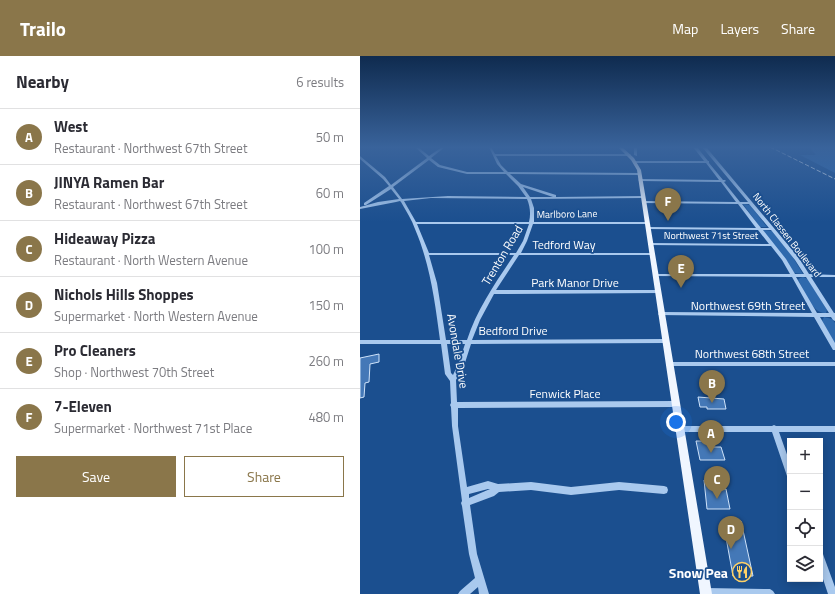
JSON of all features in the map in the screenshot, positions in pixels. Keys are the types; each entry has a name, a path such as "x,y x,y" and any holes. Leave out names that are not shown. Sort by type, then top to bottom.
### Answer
{"main road":[{"path":"639,174 706,594"}],"street":[{"name":"Avondale Drive","path":"380,172 402,198 428,254 436,289 448,374 453,380 453,405 474,562 484,594"},
{"path":"360,208 410,172"},
{"path":"463,172 510,174 639,174"},
{"name":"North Classen Boulevard","path":"714,172 759,228 794,276 835,348"},
{"name":"North Classen Boulevard","path":"725,172 772,228 809,276 834,316"},
{"path":"510,174 530,198"},
{"path":"640,180 732,181"},
{"path":"519,185 563,198"},
{"path":"360,208 402,198 437,196 739,203 750,202"},
{"name":"Trenton Road","path":"453,380 460,370 469,341 492,292 516,254 532,224 530,198"},
{"name":"Marlboro Lane","path":"414,223 772,228"},
{"name":"Northwest 71st Street","path":"650,244 772,245"},
{"name":"Tedford Way","path":"428,254 652,254"},
{"path":"655,275 835,276"},
{"name":"Park Manor Drive","path":"492,292 658,292"},
{"name":"Northwest 69th Street","path":"661,314 834,316"},
{"name":"Bedford Drive","path":"360,342 666,341"},
{"name":"Northwest 68th Street","path":"669,364 835,364"},
{"name":"Fenwick Place","path":"453,405 676,404"},
{"path":"774,428 787,465"},
{"path":"680,429 835,429"},
{"path":"464,492 488,485 498,488 521,486 572,491 626,486 664,490"},
{"path":"465,503 491,493 498,488"},
{"path":"823,566 833,594"},
{"path":"463,594 479,580"},
{"path":"706,594 770,594"}],"shaded area":[{"path":"743,204 750,205 767,227 760,227"},
{"path":"763,231 772,231 792,256 803,274 794,273"},
{"path":"803,277 808,279 827,310 826,313 817,310 809,301 798,280"},
{"path":"824,317 832,319 835,323 835,344 822,321"}],"building":[{"path":"379,354 379,362 370,364 369,382 365,383 364,397 360,398 360,358"},
{"path":"698,397 724,399 726,409 707,409 707,407 700,407"},
{"path":"696,441 710,441 712,447 721,447 725,460 700,460"},
{"path":"704,480 718,480 720,489 726,489 730,509 707,509"},
{"path":"723,521 741,521 753,576 733,576"}],"railway":[{"path":"821,172 835,179"}],"place":[{"name":"7-Eleven","path":"668,221"},
{"name":"Pro Cleaners","path":"681,288"},
{"name":"JINYA Ramen Bar","path":"712,403"},
{"name":"West","path":"711,453"},
{"name":"Hideaway Pizza","path":"717,499"},
{"name":"Nichols Hills Shoppes","path":"731,549"},
{"name":"Snow Pea","path":"742,572"}]}
